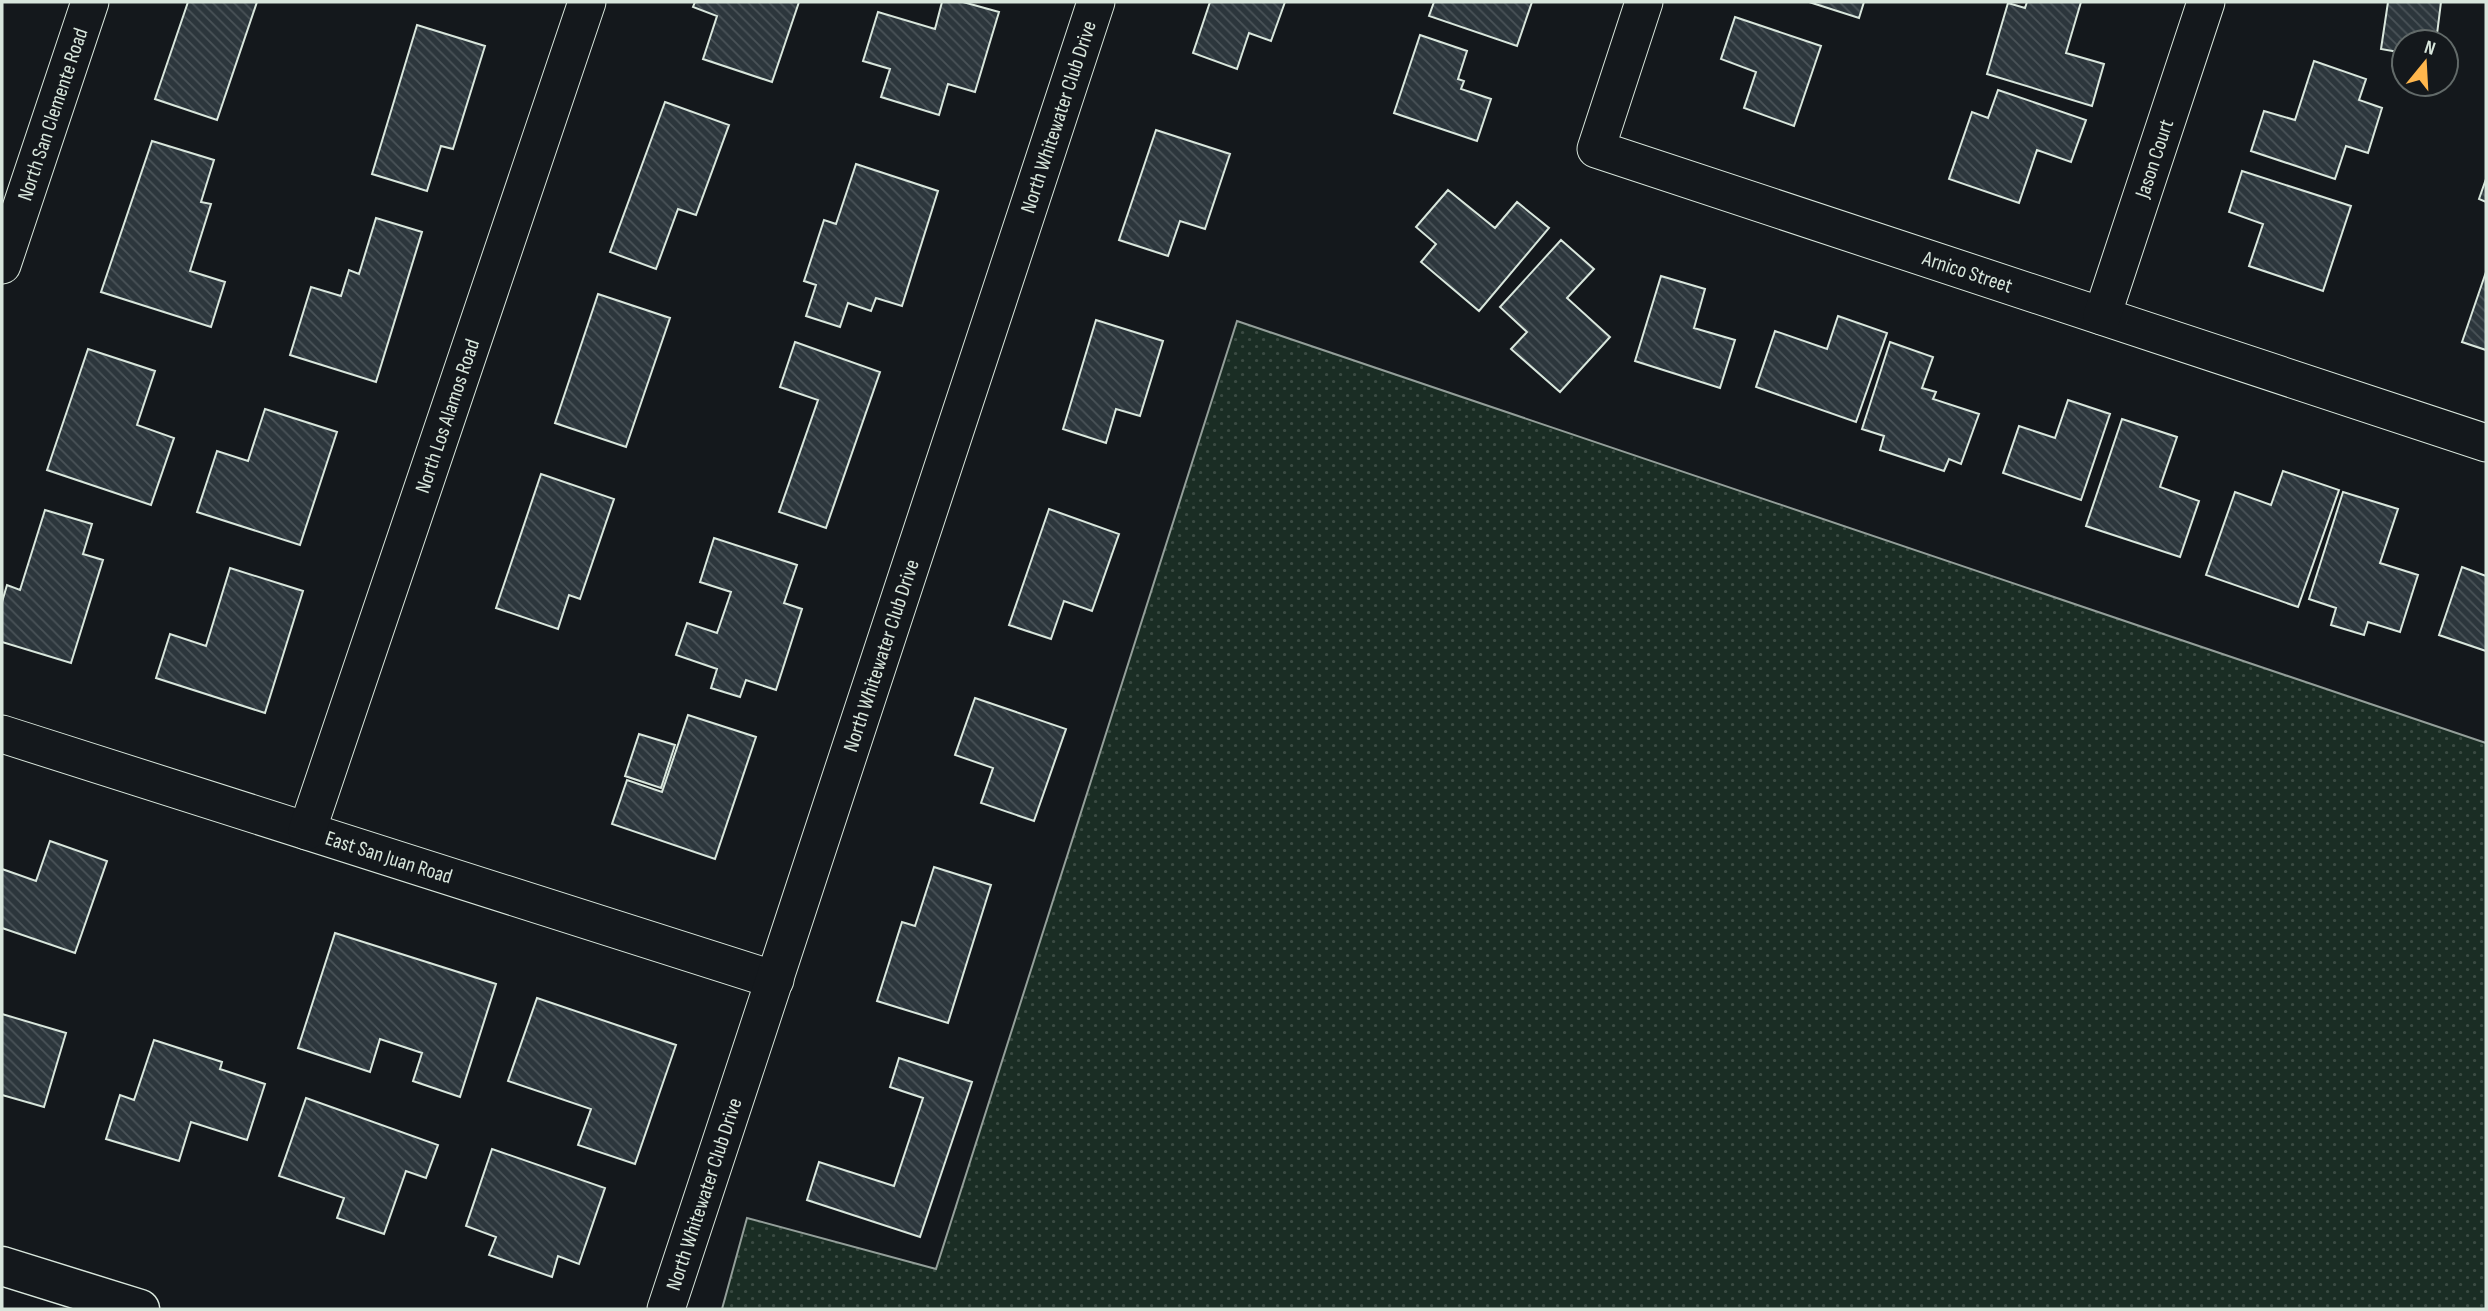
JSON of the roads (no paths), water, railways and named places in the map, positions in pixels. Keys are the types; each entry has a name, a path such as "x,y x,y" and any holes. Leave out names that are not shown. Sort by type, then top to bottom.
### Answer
{"main road":[{"path":"2,1266 140,1309"}],"street":[{"name":"North San Clemente Road","path":"2,265 90,2"},
{"name":"North Los Alamos Road","path":"307,831 587,2"},
{"name":"North Whitewater Club Drive","path":"666,1309 1096,2"},
{"name":"Arnico Street","path":"1644,2 1596,149 2486,443"},
{"name":"Jason Court","path":"2102,316 2206,2"},
{"name":"East San Juan Road","path":"2,734 775,980"}]}
